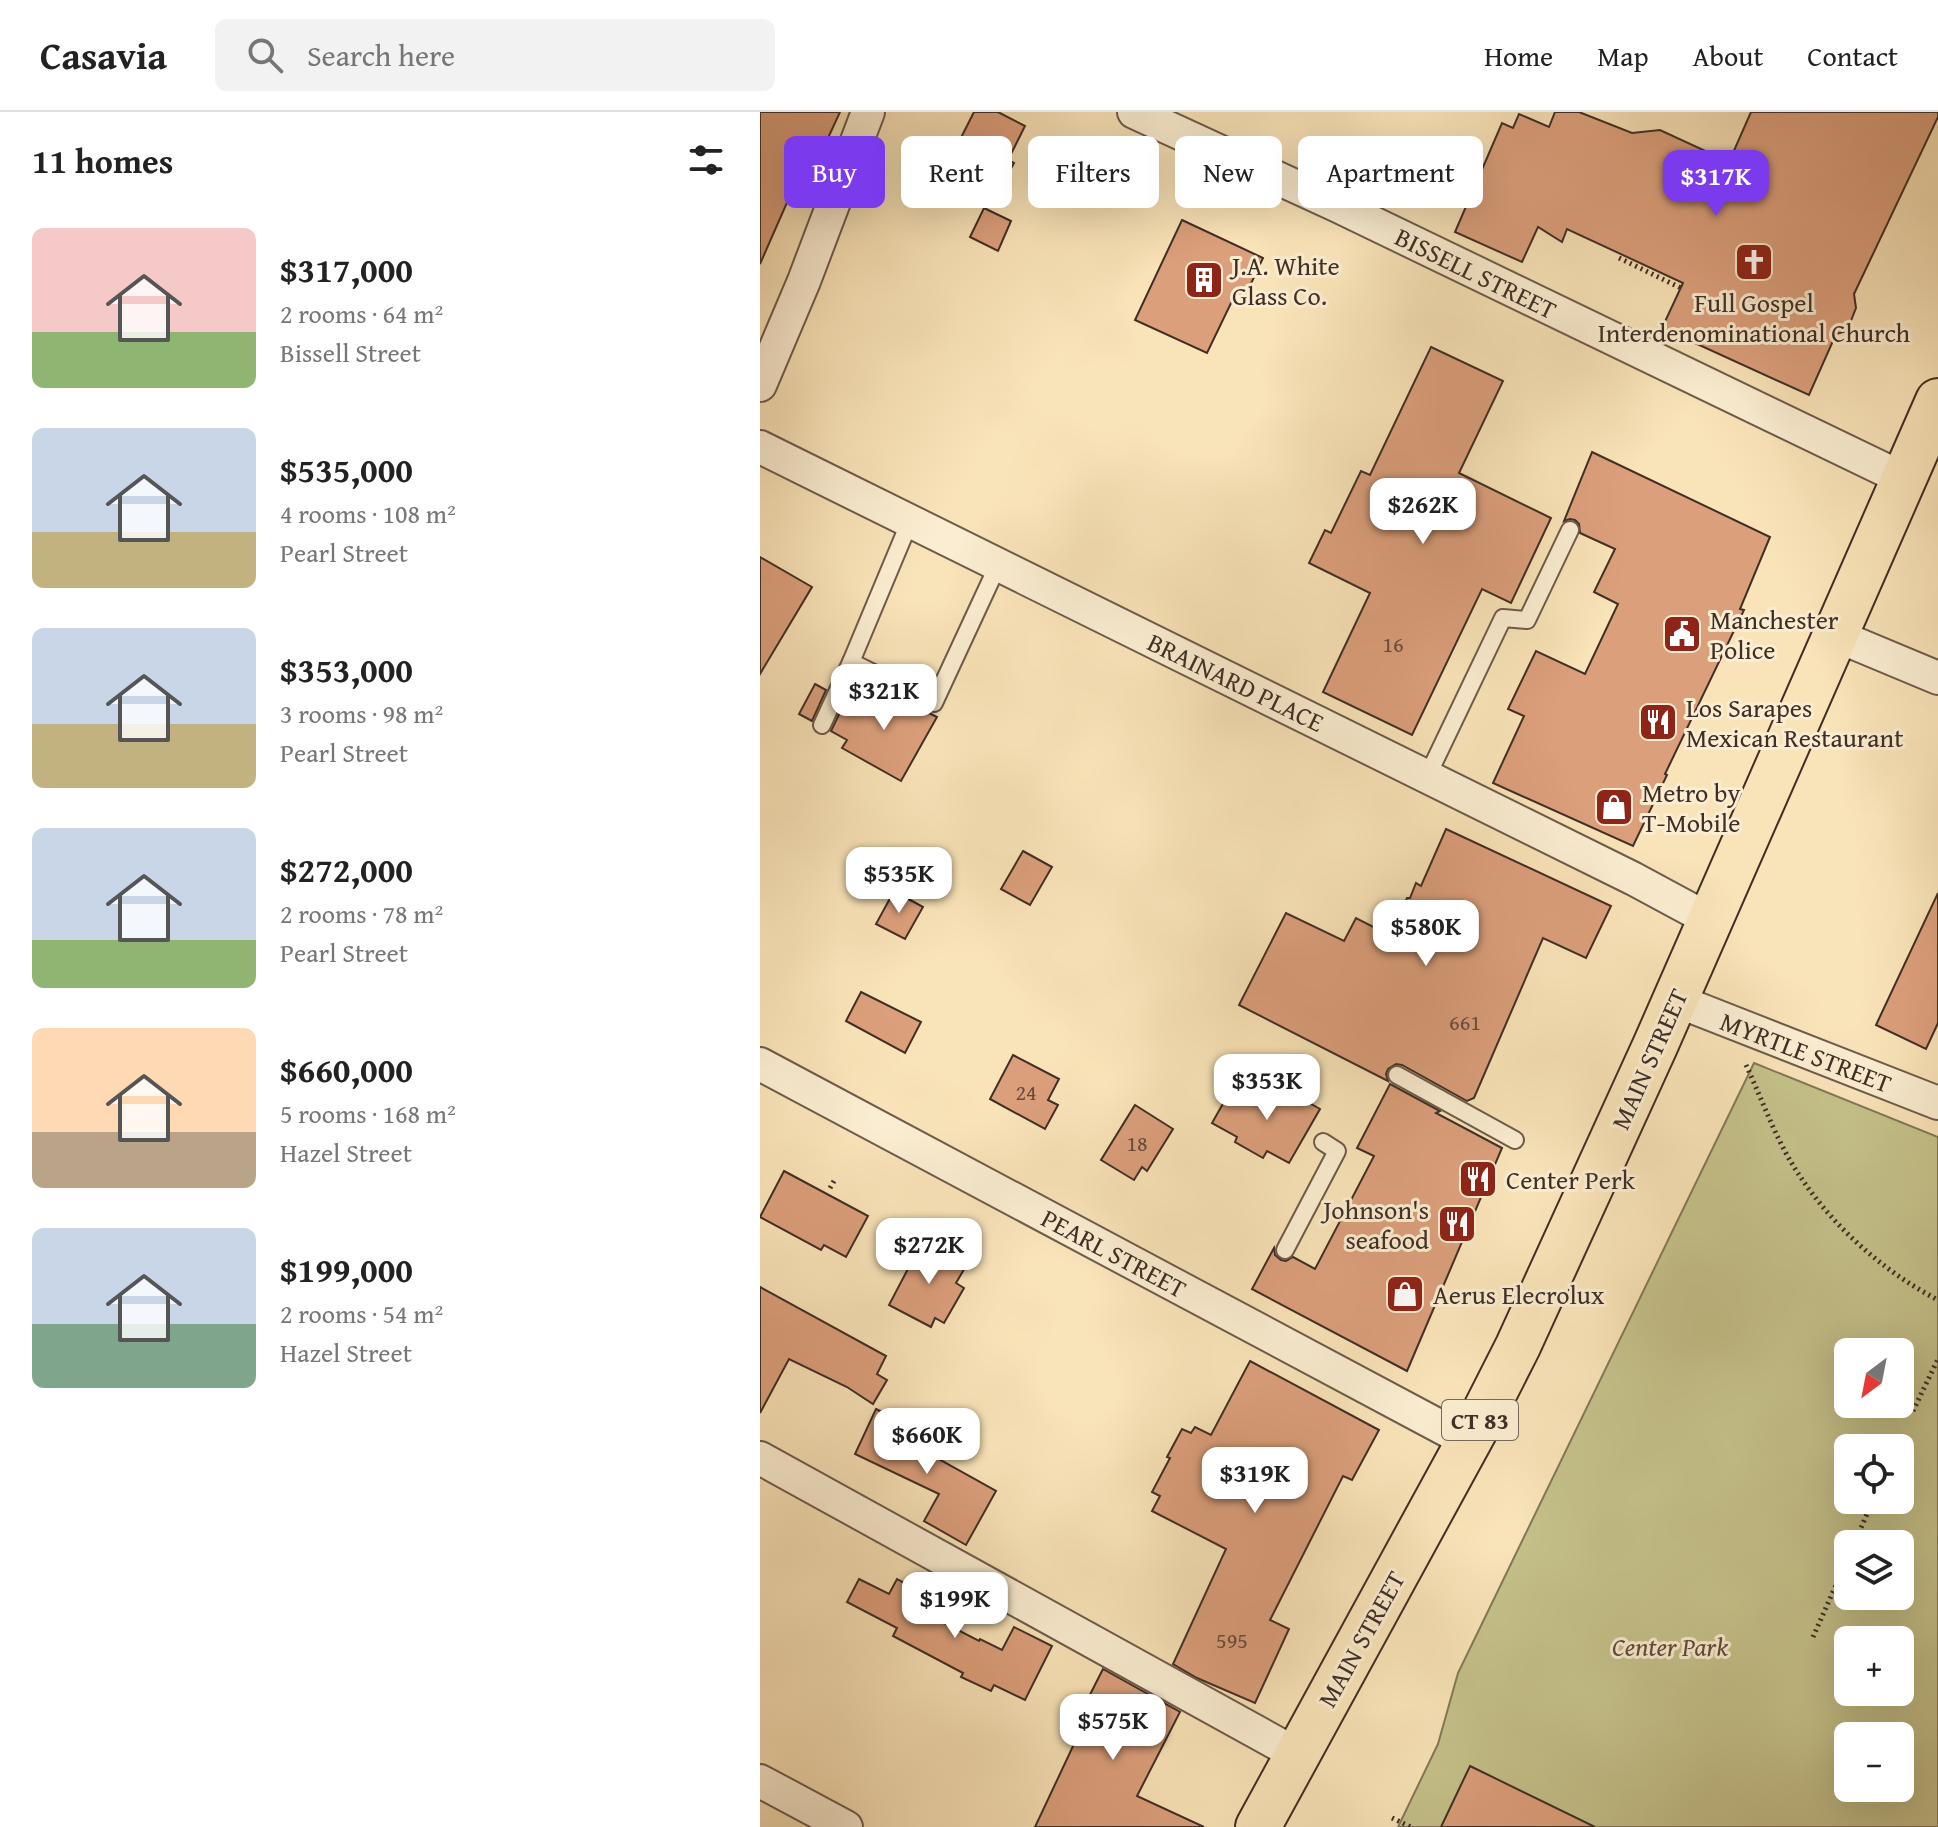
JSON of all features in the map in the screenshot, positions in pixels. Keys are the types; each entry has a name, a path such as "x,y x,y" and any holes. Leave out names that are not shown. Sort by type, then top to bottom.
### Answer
{"main road":[{"name":"MAIN STREET","path":"1258,1827 1469,1442 1518,1346 1675,1000 1835,635 1916,461 1938,401"}],"street":[{"path":"760,385 804,281 868,112"},
{"name":"BISSELL STREET","path":"1134,112 1338,206 1916,461"},
{"name":"BRAINARD PLACE","path":"760,447 1634,879 1710,920"},
{"path":"1835,635 1938,678"},
{"name":"MYRTLE STREET","path":"1675,1000 1938,1103"},
{"name":"PEARL STREET","path":"760,1064 1469,1442"},
{"path":"760,1458 1298,1755"},
{"path":"760,1781 846,1827"}],"lane":[{"path":"822,725 910,521"},
{"path":"1427,777 1503,618 1527,620 1570,530"},
{"path":"851,662 934,703 998,565"},
{"path":"1397,1075 1515,1140"},
{"path":"1285,1250 1337,1151 1323,1142"}],"path":[{"path":"1619,258 1681,288"},
{"path":"1749,1071 1788,1156 1847,1234 1890,1270 1938,1300"},
{"path":"830,1188 834,1181"},
{"path":"1914,1409 1938,1359"},
{"path":"1813,1637 1834,1590"},
{"path":"1392,1818 1411,1827"}],"green space":[{"name":"Center Park","path":"1754,1063 1938,1137 1938,1827 1398,1827 1438,1744 1458,1673"}],"building":[{"path":"760,112 840,112 829,136 784,136 785,208 760,264"},
{"path":"974,112 998,112 1025,126 1012,152 1012,136 962,136"},
{"name":"Full Gospel Interdenominational Church","path":"1555,112 1579,112 1632,133 1660,130 1729,162 1751,112 1938,112 1854,294 1856,308 1847,331 1836,334 1809,395 1662,328 1683,283 1567,229 1562,242 1538,227 1522,262 1455,232 1465,208 1483,208 1483,167 1502,123 1513,128 1519,114 1549,127"},
{"path":"984,208 1011,221 998,251 970,237"},
{"name":"J.A. White Glass Co.","path":"1182,220 1263,258 1241,305 1232,301 1207,353 1135,320"},
{"path":"1431,347 1503,381 1459,473 1551,518 1511,603 1482,589 1412,735 1323,692 1370,593 1309,563 1325,530 1331,533 1361,471 1370,475"},
{"path":"1592,452 1770,537 1740,609 1744,610 1633,846 1493,783 1524,716 1508,709 1536,651 1585,674 1618,604 1594,592 1615,549 1580,533 1575,520 1564,521"},
{"path":"760,557 812,587 760,674"},
{"path":"815,684 826,690 812,721 799,714"},
{"path":"875,689 937,717 901,781 842,748 847,740 831,731 846,700 863,710"},
{"path":"1446,829 1611,906 1586,958 1543,938 1474,1098 1467,1101 1402,1065 1396,1064 1388,1069 1388,1081 1239,1005 1286,913 1344,941 1356,918 1391,936 1416,883 1421,886"},
{"path":"1023,851 1052,867 1030,905 1001,889"},
{"path":"894,891 923,907 905,939 876,924"},
{"path":"1938,893 1938,1023 1926,1049 1876,1025"},
{"path":"861,992 921,1022 905,1053 846,1021"},
{"path":"1013,1055 1059,1079 1048,1100 1058,1105 1045,1129 990,1099"},
{"path":"1390,1084 1502,1148 1407,1371 1252,1289 1274,1248 1275,1255 1281,1260 1293,1257 1315,1269 1374,1156 1357,1148"},
{"path":"1233,1086 1262,1103 1268,1094 1279,1100 1285,1089 1320,1109 1289,1163 1267,1151 1263,1158 1235,1142 1237,1137 1212,1123"},
{"path":"1135,1105 1173,1129 1147,1171 1142,1167 1134,1180 1101,1160"},
{"path":"784,1171 868,1216 846,1257 824,1245 821,1250 760,1217"},
{"path":"922,1242 966,1266 956,1283 964,1288 944,1323 935,1318 931,1327 889,1305"},
{"path":"760,1287 886,1356 877,1374 887,1380 873,1404 847,1387 789,1359 760,1413"},
{"path":"1250,1361 1379,1430 1352,1480 1343,1476 1270,1620 1289,1629 1255,1703 1173,1664 1226,1549 1152,1511 1160,1496 1152,1492 1182,1429 1191,1433 1195,1427 1211,1435"},
{"path":"876,1409 919,1430 912,1444 996,1491 966,1545 924,1521 939,1494 855,1454"},
{"path":"859,1579 889,1594 897,1579 931,1597 923,1612 1002,1650 1014,1627 1052,1646 1025,1700 994,1685 991,1691 961,1677 963,1673 893,1636 897,1628 847,1602"},
{"path":"1103,1669 1180,1712 1137,1796 1204,1827 1035,1827 1075,1742 1068,1738"},
{"path":"1470,1766 1595,1827 1441,1827"}],"place":[{"name":"Full Gospel Interdenominational Church","path":"1754,262"},
{"name":"J.A. White Glass Co.","path":"1204,280"},
{"name":"Manchester Police","path":"1682,634"},
{"name":"Los Sarapes Mexican Restaurant","path":"1658,722"},
{"name":"Metro by T-Mobile","path":"1614,807"},
{"name":"Center Perk","path":"1478,1179"},
{"name":"Johnson's seafood","path":"1457,1224"},
{"name":"Aerus Elecrolux","path":"1405,1294"}]}
